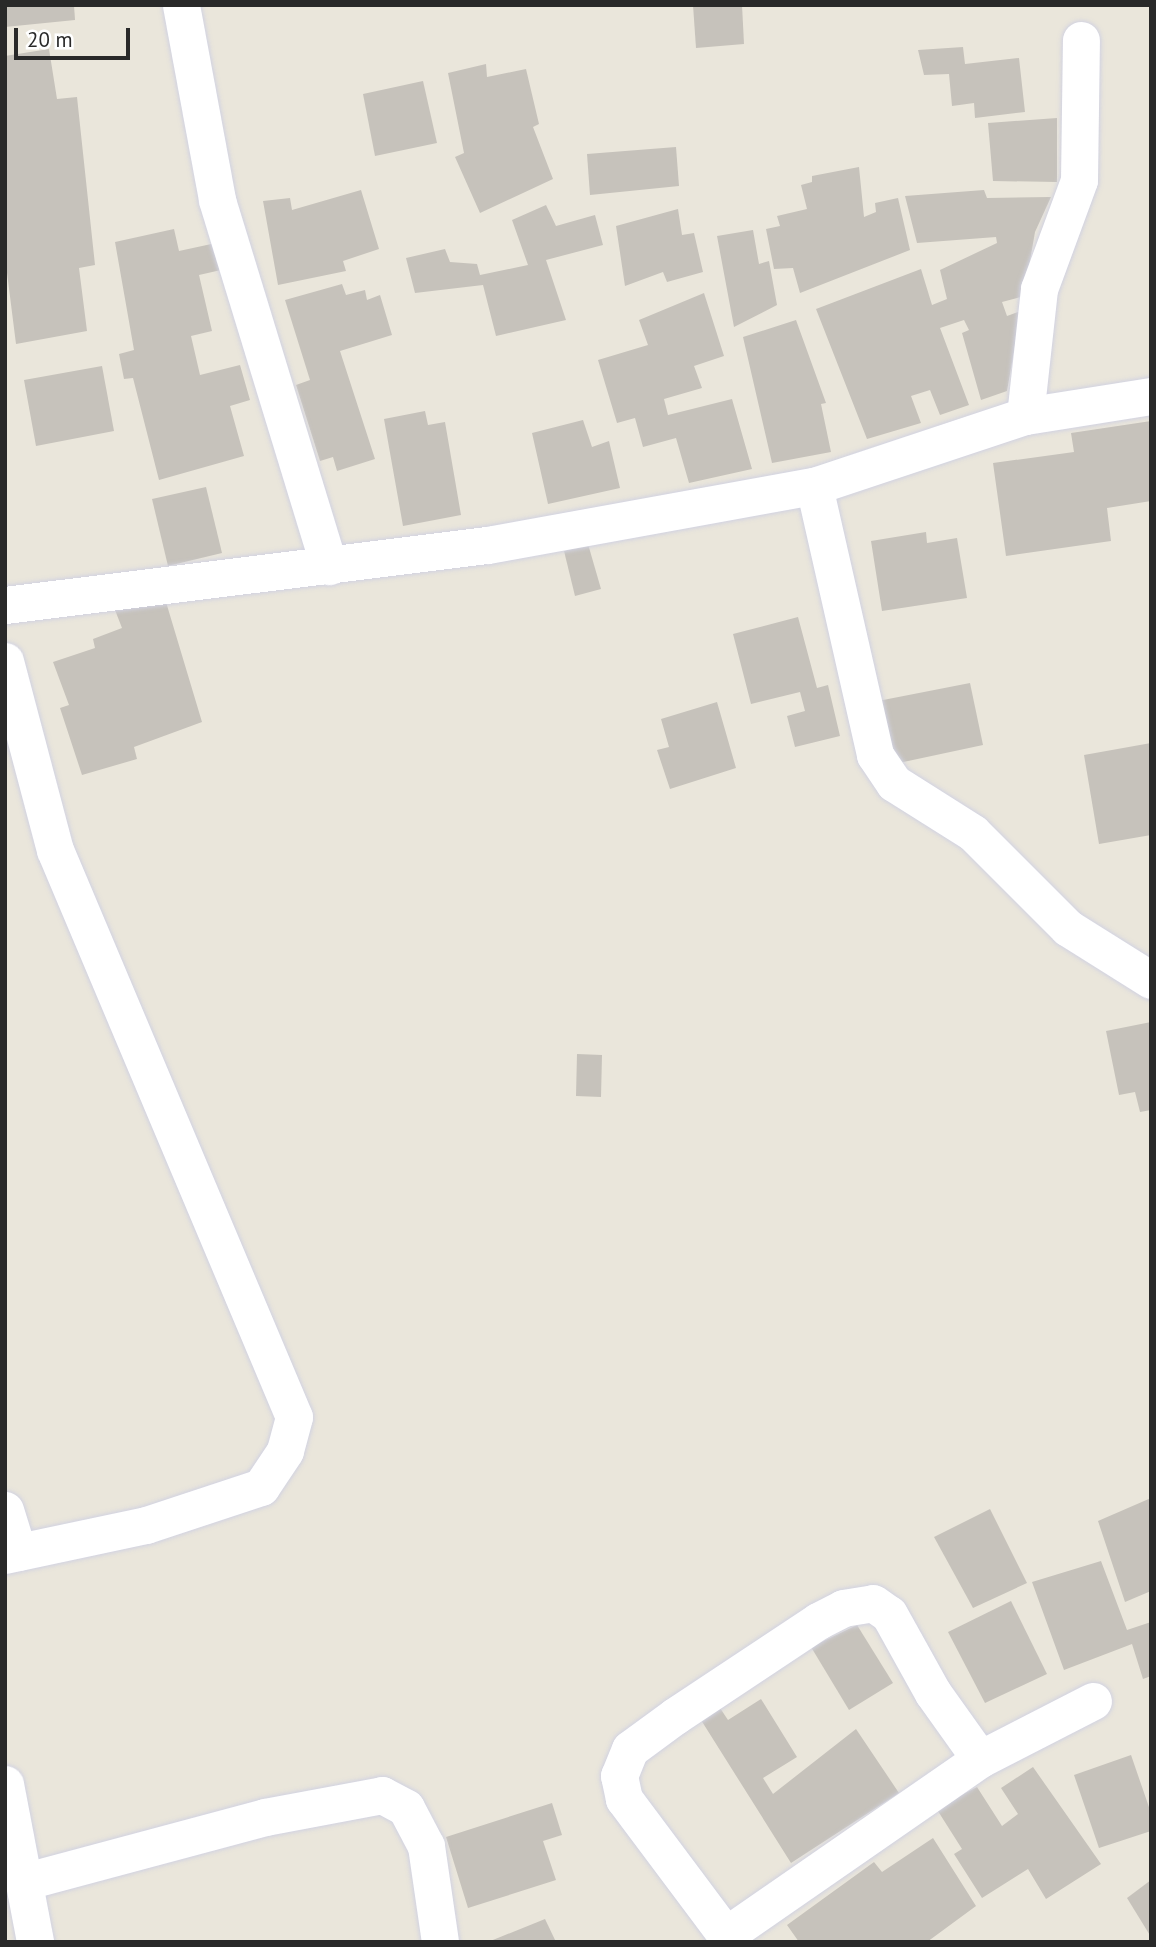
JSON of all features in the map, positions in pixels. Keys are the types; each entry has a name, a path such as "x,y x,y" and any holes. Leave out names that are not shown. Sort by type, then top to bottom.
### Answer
{"street":[{"path":"181,5 217,200 329,566"},
{"path":"1025,416 1039,289 1079,180 1081,40"},
{"path":"5,605 488,545 814,486 1025,416 1151,396"},
{"path":"814,486 875,755 894,783 973,833 1068,928 1151,980"},
{"path":"5,661 55,850 293,1417 285,1451 261,1487 146,1525 11,1554 5,1510"},
{"path":"981,1759 933,1693 889,1614 873,1603 843,1608 818,1621 676,1716 630,1749 619,1776 624,1799 647,1834 729,1938 981,1759 1093,1701"},
{"path":"5,1784 26,1881 35,1942"},
{"path":"26,1881 265,1817 382,1795 406,1808 426,1846 440,1942"}],"building":[{"path":"5,5 74,5 75,20 5,27"},
{"path":"693,5 742,5 744,44 696,48"},
{"path":"963,47 965,64 1019,58 1025,112 975,118 974,103 952,106 949,74 924,75 918,50"},
{"path":"49,49 57,99 77,97 95,265 79,268 87,331 16,344 5,257 5,56"},
{"path":"486,64 487,77 526,69 539,124 533,127 553,179 480,213 455,157 464,153 448,73"},
{"path":"423,81 437,143 375,156 363,94"},
{"path":"1057,118 1057,182 993,181 988,123"},
{"path":"676,147 679,186 590,195 587,154"},
{"path":"859,167 864,217 876,212 875,203 898,198 910,250 800,293 793,268 774,269 766,229 780,226 777,216 807,209 801,185 812,182 812,176"},
{"path":"361,190 379,249 343,261 346,271 278,285 263,201 290,198 292,210"},
{"path":"984,190 987,198 1051,197 1035,232 1024,296 1002,302 1007,316 1021,311 1007,391 981,400 962,333 969,330 964,320 940,328 969,405 940,415 930,390 911,396 921,423 867,439 816,309 921,269 932,305 947,299 940,270 997,243 996,237 917,243 905,196"},
{"path":"546,205 556,226 595,215 603,245 546,260 566,320 496,336 483,285 415,293 406,258 445,249 450,262 477,264 480,275 528,265 512,220"},
{"path":"678,209 682,235 694,233 703,272 667,282 663,272 625,286 616,226"},
{"path":"174,229 179,251 216,243 221,270 199,275 212,331 191,336 200,375 240,365 250,400 230,406 244,456 159,480 133,378 124,379 119,354 134,350 115,242"},
{"path":"753,230 759,264 769,261 777,305 734,327 717,236"},
{"path":"342,284 346,295 365,290 367,300 380,295 392,335 340,351 375,459 337,471 333,457 320,461 296,385 310,380 285,300"},
{"path":"704,293 724,356 694,366 702,388 664,399 668,415 732,399 752,469 689,483 676,438 643,447 635,418 617,423 598,360 648,345 639,320"},
{"path":"796,320 826,403 821,404 831,452 772,463 743,337"},
{"path":"102,366 114,431 36,446 24,380"},
{"path":"425,411 428,425 445,422 461,515 403,526 384,419"},
{"path":"583,420 592,447 609,441 620,488 548,504 532,433"},
{"path":"1151,421 1151,501 1107,508 1111,541 1006,556 993,463 1074,452 1071,433"},
{"path":"206,487 222,553 168,566 152,499"},
{"path":"926,532 927,543 957,538 967,598 882,611 871,541"},
{"path":"588,544 601,589 575,596 564,551"},
{"path":"166,602 202,722 134,747 137,759 82,775 60,708 69,705 53,662 95,648 93,639 122,628 115,610"},
{"path":"798,617 817,688 828,685 840,736 795,747 787,716 805,711 800,692 751,704 733,634"},
{"path":"970,683 983,745 894,764 878,701"},
{"path":"717,702 736,768 670,789 657,750 669,747 661,719"},
{"path":"1151,743 1151,835 1099,844 1084,755"},
{"path":"1151,1022 1151,1110 1140,1112 1135,1092 1119,1095 1106,1031"},
{"path":"577,1054 602,1055 601,1097 576,1096"},
{"path":"1151,1498 1151,1591 1125,1602 1098,1521"},
{"path":"990,1509 1027,1583 973,1608 934,1537"},
{"path":"1101,1561 1127,1630 1151,1622 1151,1676 1143,1679 1132,1644 1064,1670 1032,1582"},
{"path":"1011,1601 1047,1674 985,1703 948,1632"},
{"path":"857,1625 893,1683 849,1710 811,1647"},
{"path":"761,1699 797,1757 763,1778 773,1794 856,1729 899,1793 791,1863 701,1720 720,1708 728,1720"},
{"path":"1131,1755 1151,1813 1151,1831 1099,1848 1074,1775"},
{"path":"1033,1767 1101,1864 1046,1899 1028,1869 982,1898 954,1854 962,1849 936,1808 977,1787 1002,1826 1018,1814 1001,1788"},
{"path":"552,1803 562,1835 543,1841 556,1880 468,1908 446,1837"},
{"path":"933,1838 976,1906 927,1942 799,1942 787,1925 874,1862 882,1872"},
{"path":"1151,1880 1151,1937 1127,1898"},
{"path":"545,1919 556,1942 488,1942"}]}
